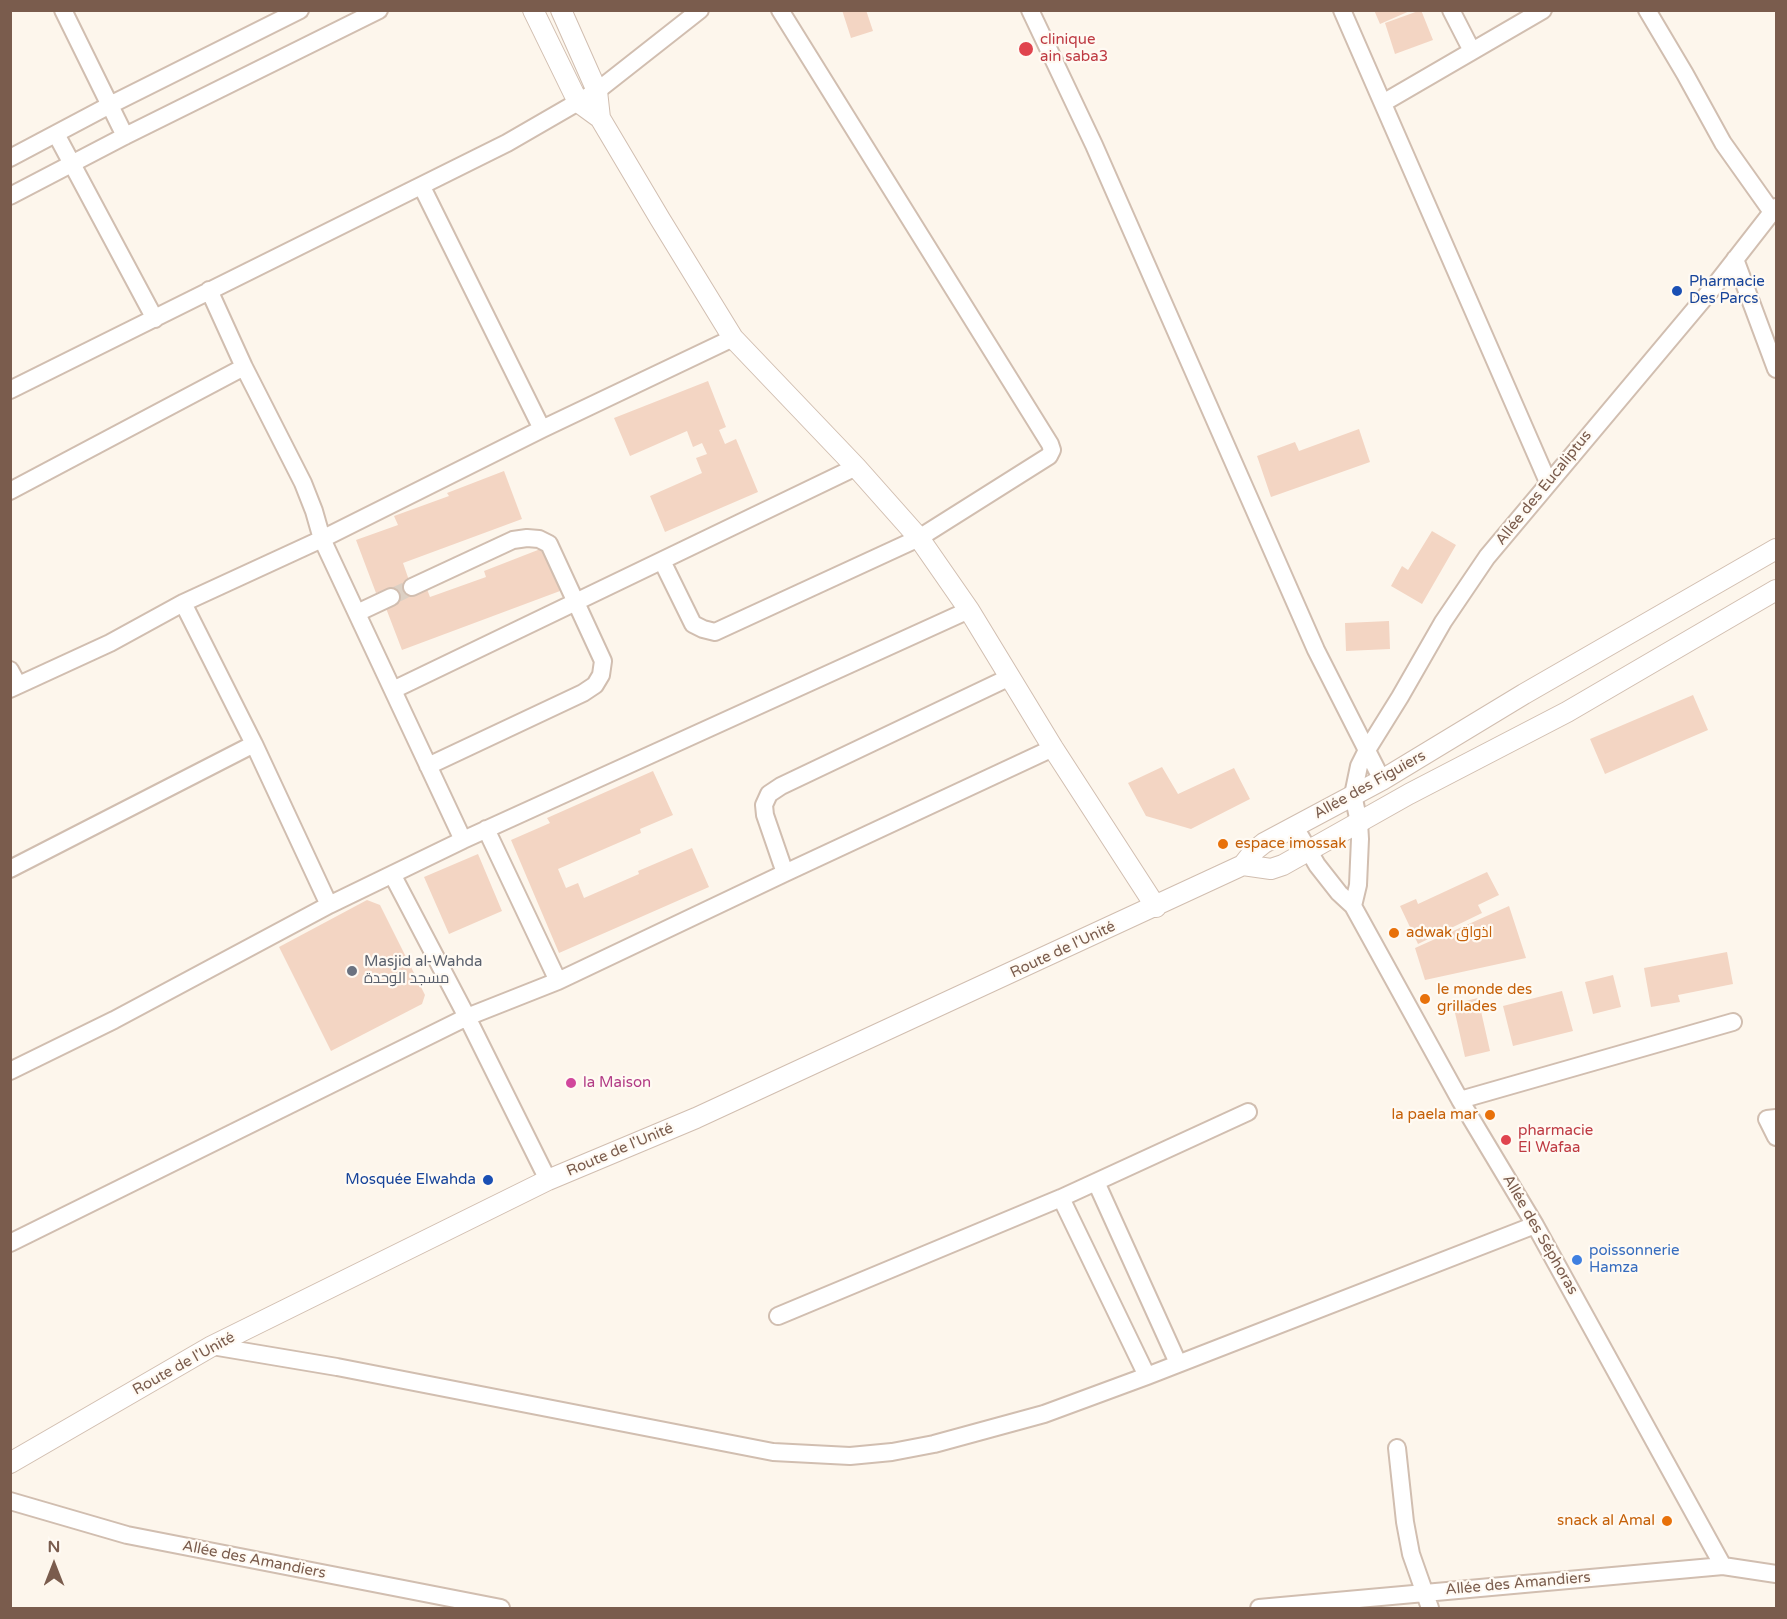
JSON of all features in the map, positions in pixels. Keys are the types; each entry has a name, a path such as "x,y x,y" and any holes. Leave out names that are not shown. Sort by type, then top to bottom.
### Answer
{"street":[{"path":"63,10 125,136"},
{"path":"10,158 300,10"},
{"path":"10,196 125,136 379,10"},
{"path":"533,10 578,102 600,118 733,338 856,467 919,538 969,610 1053,748 1156,907"},
{"path":"561,10 597,91 600,118"},
{"path":"10,390 507,143 597,91 700,10"},
{"path":"662,561 693,624 715,632 919,538 1050,456 1052,450 780,10"},
{"path":"1029,10 1094,145 1316,650 1382,780"},
{"path":"1342,10 1548,482"},
{"path":"1451,10 1472,51"},
{"path":"1383,103 1543,10"},
{"path":"1647,10 1723,142 1774,209"},
{"path":"56,134 155,319"},
{"path":"422,187 542,429"},
{"name":"Allée des Eucaliptus","path":"1353,795 1359,766 1366,750 1400,697 1449,612 1487,557 1774,209"},
{"path":"1735,259 1776,369"},
{"path":"209,290 244,366 303,483 322,539 463,840"},
{"path":"13,681 110,643 183,603 322,539 542,429 733,338"},
{"path":"10,491 244,366"},
{"path":"393,690 856,467"},
{"path":"412,587 513,540 539,538 549,544 603,662 601,675 595,685 584,693 428,766"},
{"name":"Allée des Figuiers","path":"1243,865 1260,846 1382,780 1524,694 1776,549"},
{"name":"Allée des Figuiers","path":"1243,865 1270,869 1308,850 1567,712 1776,590"},
{"path":"357,613 391,597"},
{"path":"183,603 254,744 329,905"},
{"path":"10,1071 114,1020 329,905 393,876 463,840 969,610"},
{"path":"785,873 765,815 764,805 769,794 781,786 1010,677"},
{"path":"10,869 254,744"},
{"path":"10,1244 467,1017 558,981 1053,748"},
{"path":"1353,795 1359,822 1358,885 1353,906"},
{"name":"Allée des Séphoras","path":"1295,826 1327,879 1353,906 1460,1100 1535,1225 1723,1566"},
{"path":"486,829 558,981"},
{"name":"Route de l'Unité","path":"10,1463 212,1346 548,1180 696,1118 1243,865"},
{"path":"393,876 467,1017 548,1180"},
{"path":"1460,1100 1733,1022"},
{"path":"778,1316 1061,1198 1248,1112"},
{"path":"1776,1118 1767,1119 1776,1137"},
{"path":"1096,1182 1178,1363"},
{"path":"1061,1198 1147,1376"},
{"path":"212,1346 338,1367 761,1450 850,1456 892,1452 934,1444 1044,1414 1535,1225"},
{"path":"1397,1448 1411,1554 1430,1608"},
{"name":"Allée des Amandiers","path":"10,1501 127,1535 501,1608"},
{"name":"Allée des Amandiers","path":"1259,1608 1723,1566 1776,1574"}],"building":[{"path":"842,10 866,10 873,31 851,38"},
{"path":"1374,10 1412,10 1380,24"},
{"path":"1421,10 1433,40 1395,54 1385,23"},
{"path":"708,381 726,427 719,430 725,444 736,439 758,492 665,532 650,496 702,473 696,458 707,454 702,443 693,447 687,431 630,456 614,418"},
{"path":"1359,429 1370,462 1271,497 1257,456 1295,442 1299,451"},
{"path":"504,471 522,519 403,563 412,589 425,584 430,597 486,577 484,571 543,548 560,591 402,650 384,603 392,600 387,589 376,593 356,540 398,525 394,516 449,496 447,493"},
{"path":"1432,531 1456,545 1422,604 1391,586 1402,566 1408,570"},
{"path":"1389,621 1390,649 1346,651 1345,623"},
{"path":"1693,695 1708,730 1605,774 1590,739"},
{"path":"1162,767 1178,794 1234,768 1250,799 1191,829 1146,816 1128,783"},
{"path":"653,771 673,815 640,829 641,833 558,869 566,888 578,883 584,898 639,874 638,871 692,848 709,887 559,953 511,840 550,823 547,818"},
{"path":"478,854 502,911 449,934 424,877"},
{"path":"1487,872 1499,895 1478,905 1482,913 1418,944 1400,906 1416,899 1418,904"},
{"name":"Masjid al-Wahda مسجد الوحدة","path":"367,900 380,905 425,995 422,1004 331,1051 279,947"},
{"path":"1509,906 1526,958 1425,980 1415,948"},
{"path":"1727,952 1733,984 1678,995 1680,1002 1651,1007 1644,968"},
{"path":"1613,975 1621,1007 1593,1014 1585,982"},
{"path":"1562,991 1573,1031 1513,1046 1503,1006"},
{"path":"1478,998 1490,1051 1465,1057 1453,1004"}],"tunnel":[{"path":"391,597 412,587"}],"place":[{"name":"clinique ain saba3","path":"1026,49"},
{"name":"Pharmacie Des Parcs","path":"1677,291"},
{"name":"espace imossak","path":"1223,844"},
{"name":"adwak اذواق","path":"1394,933"},
{"name":"Masjid al-Wahda مسجد الوحدة","path":"352,971"},
{"name":"le monde des grillades","path":"1425,999"},
{"name":"la Maison","path":"571,1083"},
{"name":"la paela mar","path":"1490,1115"},
{"name":"pharmacie El Wafaa","path":"1506,1140"},
{"name":"Mosquée Elwahda","path":"488,1180"},
{"name":"poissonnerie Hamza","path":"1577,1260"},
{"name":"snack al Amal","path":"1667,1521"}]}
